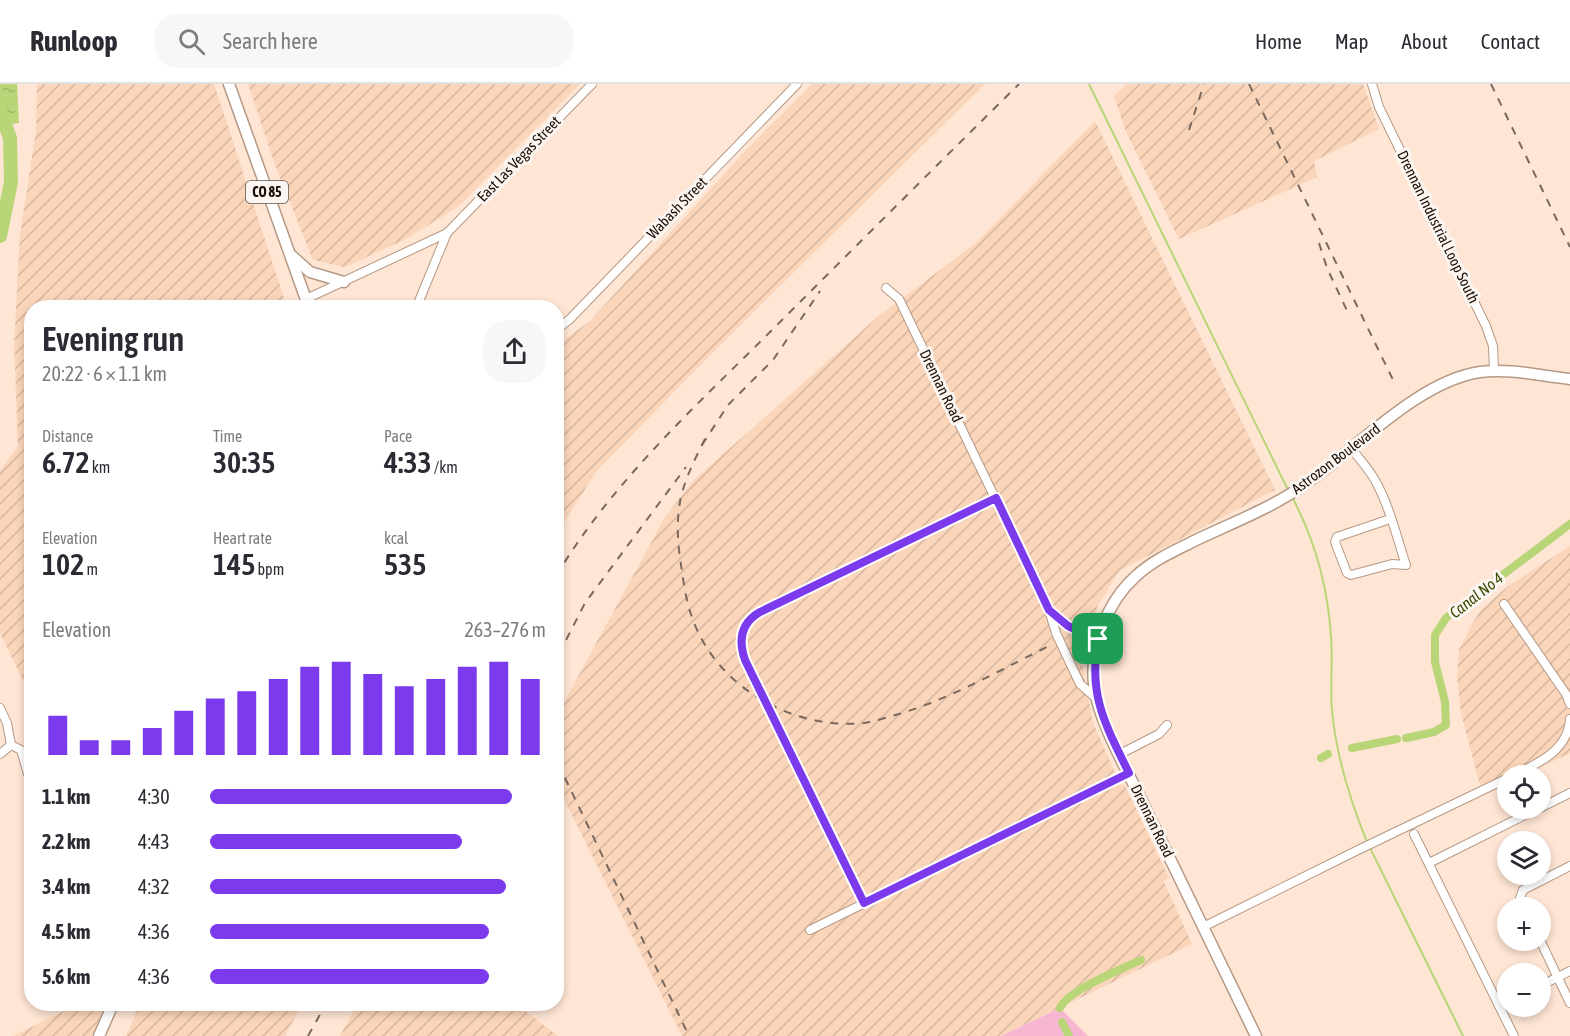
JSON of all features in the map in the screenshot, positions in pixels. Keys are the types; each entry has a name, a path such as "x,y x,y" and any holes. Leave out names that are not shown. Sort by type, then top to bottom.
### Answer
{"main road":[{"name":"CO 85","path":"229,84 307,300"},
{"path":"289,252 310,272 344,282"},
{"name":"Astrozon Boulevard","path":"1097,700 1094,668 1098,639 1119,596 1130,582 1147,567 1175,550 1279,501 1305,485 1434,387 1467,375 1494,371 1570,379"},
{"name":"Drennan Road","path":"1097,700 1120,754 1256,1036"},
{"path":"99,1036 110,1011"}],"street":[{"name":"East Las Vegas Street","path":"313,300 344,282 447,233 592,84"},
{"name":"Wabash Street","path":"564,324 797,84"},
{"name":"Drennan Industrial Loop South","path":"1372,84 1379,107 1486,326 1493,346 1494,371"},
{"name":"East Las Vegas Street","path":"421,300 447,233"},
{"name":"Drennan Road","path":"886,288 899,299 1049,610 1056,633 1080,684 1097,700"},
{"path":"1351,448 1377,484 1390,519 1406,565 1392,564 1352,574 1347,573 1335,542 1337,537 1390,519"},
{"path":"864,903 745,660 741,645 742,630 750,619 760,612 996,498"},
{"path":"1504,604 1566,694 1570,704"},
{"path":"1049,610 1068,626 1098,639"},
{"path":"0,708 7,723 11,745"},
{"path":"1534,765 1548,758 1560,744 1570,724 1570,719"},
{"path":"1120,754 1159,734 1167,725"},
{"path":"0,754 11,745"},
{"path":"11,745 21,750 24,760"},
{"path":"810,930 1129,773"},
{"path":"1203,927 1497,783"},
{"path":"1551,802 1570,793"},
{"path":"1428,863 1518,819"},
{"path":"1414,834 1497,993"},
{"path":"1520,897 1523,890 1570,866"},
{"path":"1545,951 1570,1003"},
{"path":"1551,980 1570,971"},
{"path":"1507,1017 1514,1036"}],"shaded area":[{"path":"37,84 214,84 285,300 24,300 24,683 0,633 0,471 18,446 14,345 20,235 36,131"},
{"path":"248,84 580,84 459,206 406,239 345,267 313,260 275,165"},
{"path":"812,84 985,84 713,352 596,472 564,522 564,340 589,322 746,150"},
{"path":"1127,84 1363,84 1379,129 1314,161 1317,177 1179,239 1126,132 1114,96"},
{"path":"1095,121 1275,490 1119,571 1098,605 1082,664 1093,723 1120,784 1125,786 1169,878 1164,882 1192,944 1001,1036 682,1036 564,799 564,702 665,517 694,480 880,315 976,243"},
{"path":"1570,546 1570,753 1545,765 1497,765 1497,789 1486,794 1479,782 1461,713 1457,677 1459,650 1481,610 1507,587"},
{"path":"1060,1008 1088,1036 1001,1036"},
{"path":"64,1011 103,1011 92,1036 13,1036"},
{"path":"137,1011 298,1011 285,1036 126,1036"},
{"path":"353,1011 525,1011 558,1036 340,1036"}],"water":[{"path":"0,84 17,84 19,123 0,125"}],"waterway":[{"path":"1089,84 1289,492"},
{"path":"0,111 10,138 11,182 0,236"},
{"path":"1292,497 1314,548 1327,601 1331,637 1331,701 1334,727 1340,761 1367,842"},
{"name":"Canal No 4","path":"1406,738 1434,732 1446,725 1445,702 1435,662 1435,635 1446,618 1570,524"},
{"name":"Canal No 4","path":"1352,748 1397,739"},
{"name":"Canal No 4","path":"1321,758 1328,754"},
{"path":"1370,848 1463,1036"},
{"name":"Canal No 4","path":"1060,1008 1065,1001 1084,987 1141,960"},
{"name":"Canal No 4","path":"1062,1022 1069,1036"}],"railway":[{"path":"564,563 625,481 706,395 1019,84"},
{"path":"1189,130 1204,84"},
{"path":"1249,84 1396,386"},
{"path":"1491,84 1570,247"},
{"path":"1319,243 1327,268 1349,315"},
{"path":"702,445 728,405 773,360 820,291"},
{"path":"705,439 687,478 679,511 679,545 686,596 693,620 720,666 761,700 811,719 837,723 864,723 938,700 1049,646"},
{"path":"564,644 585,603 686,467"},
{"path":"564,775 689,1036"},
{"path":"308,1036 322,1011"}],"route":[{"path":"996,498 1049,610 1060,621 1076,631 1098,639 1094,668 1097,700 1129,773 864,903 745,660 741,645 742,630 750,619 760,612 996,498"}]}
